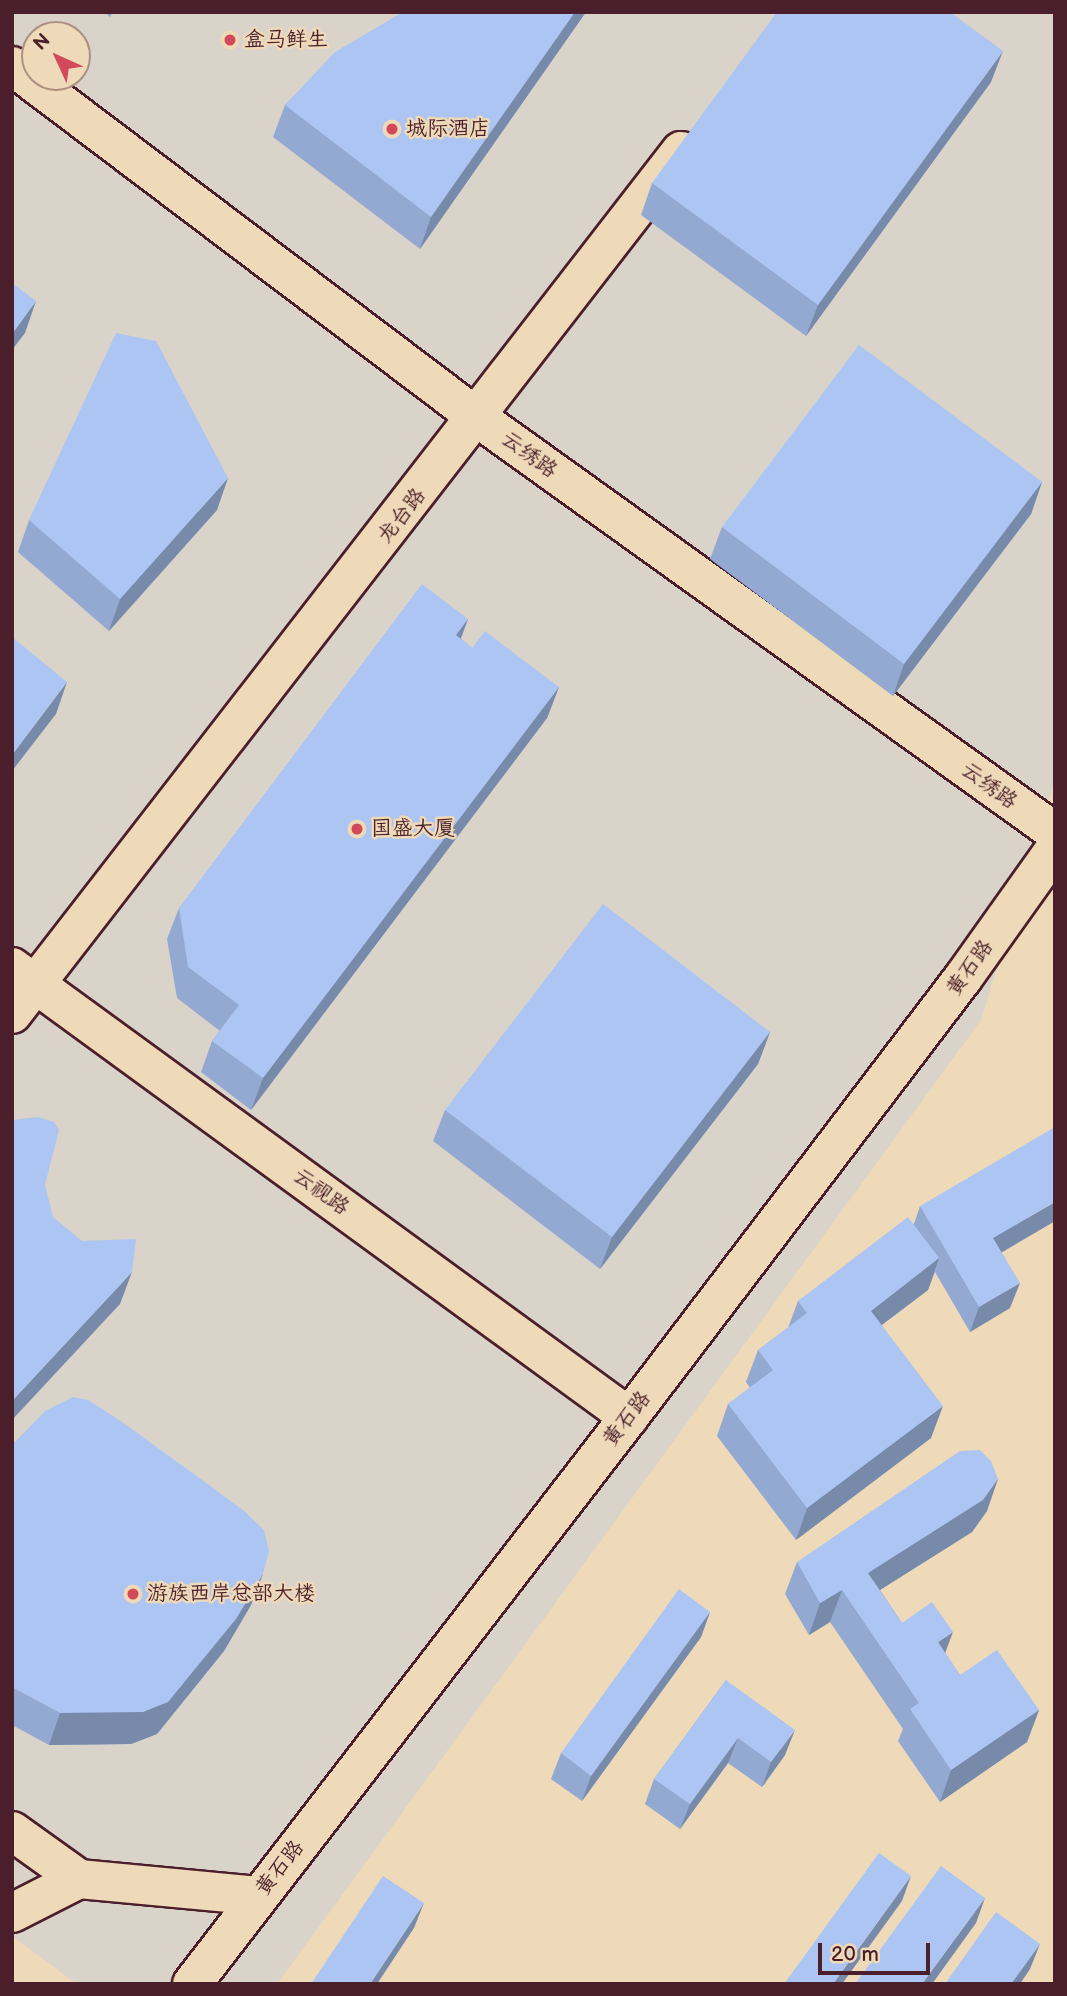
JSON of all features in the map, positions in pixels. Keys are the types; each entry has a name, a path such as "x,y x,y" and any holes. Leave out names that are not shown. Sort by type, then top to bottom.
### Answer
{"street":[{"name":"云绣路","path":"12,66 478,418 1055,832"},
{"name":"龙台路","path":"12,1014 24,976 478,418 703,122"},
{"name":"黄石路","path":"192,1984 963,978 1055,849"},
{"name":"云视路","path":"24,976 629,1417"},
{"path":"12,1831 79,1879 258,1896"},
{"path":"12,1913 79,1879"}],"shaded area":[{"path":"12,12 1055,12 1055,780 981,1020 277,1984 77,1984 12,1936"}],"building":[{"name":"城际酒店","path":"403,12 575,12 431,217 285,105 335,52"},
{"path":"777,12 950,12 1003,51 818,305 652,183"},
{"path":"12,283 36,301 12,334"},
{"path":"116,333 156,341 228,478 120,599 29,520"},
{"path":"859,345 1042,482 904,664 722,527"},
{"name":"国盛大厦","path":"422,584 468,619 456,635 472,648 485,631 559,687 263,1078 212,1041 239,1005 188,967 179,908"},
{"path":"12,637 67,682 12,755"},
{"path":"603,904 770,1032 612,1237 445,1110"},
{"path":"38,1117 54,1122 59,1130 45,1185 53,1217 82,1241 136,1239 132,1272 12,1401 12,1120"},
{"path":"1055,1127 1055,1202 993,1238 1020,1283 979,1307 920,1206"},
{"path":"908,1217 939,1258 871,1311 943,1406 807,1508 728,1404 773,1370 758,1350 807,1313 798,1301"},
{"name":"游族西岸总部大楼","path":"73,1397 88,1400 125,1424 243,1510 264,1530 269,1551 263,1574 236,1619 168,1702 143,1712 60,1713 12,1687 12,1445 45,1411"},
{"path":"980,1450 991,1461 998,1479 983,1500 868,1573 902,1623 932,1602 953,1632 938,1642 960,1675 997,1650 1039,1710 951,1770 910,1709 919,1703 842,1590 820,1603 797,1562 960,1451"},
{"path":"679,1589 710,1612 591,1776 561,1753"},
{"path":"726,1680 795,1730 771,1762 738,1738 690,1804 654,1779"},
{"path":"879,1853 911,1876 833,1984 784,1984"},
{"path":"941,1866 985,1898 922,1984 855,1984"},
{"path":"383,1876 424,1903 370,1984 311,1984"},
{"path":"996,1912 1040,1944 1011,1984 945,1984"}],"place":[{"name":"盒马鲜生","path":"230,40"},
{"name":"城际酒店","path":"392,129"},
{"name":"国盛大厦","path":"357,829"},
{"name":"游族西岸总部大楼","path":"133,1594"}]}
